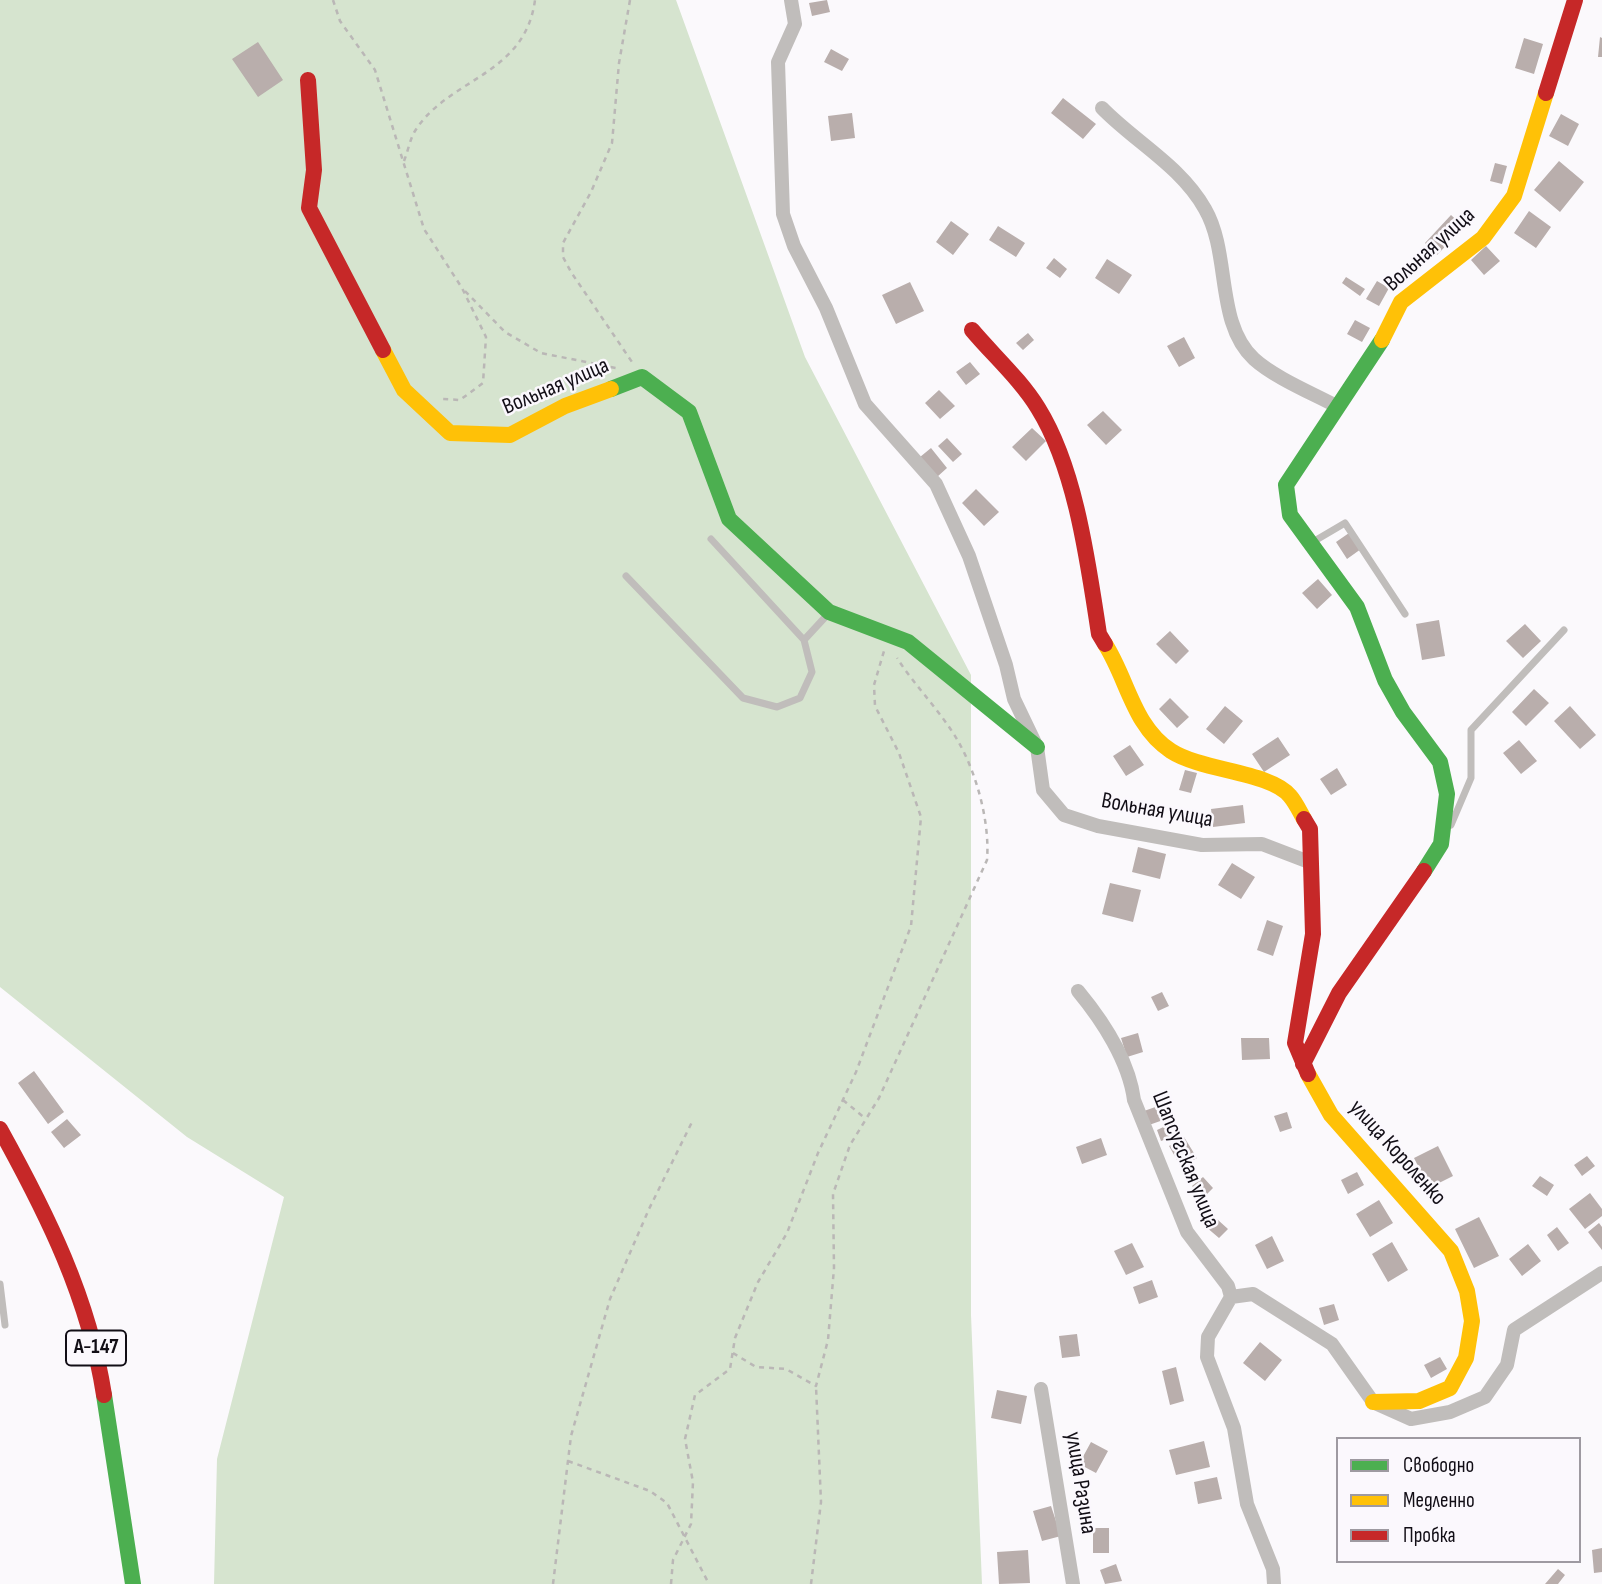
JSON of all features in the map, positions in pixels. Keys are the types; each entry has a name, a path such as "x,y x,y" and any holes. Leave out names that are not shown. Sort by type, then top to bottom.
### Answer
{"main road":[{"name":"Вольная улица","path":"1303,1065 1339,993 1413,890 1441,844 1447,794 1440,762 1403,712 1385,680 1357,607 1290,515 1286,485 1338,407 1401,302 1483,238 1514,196 1575,0"},
{"name":"Вольная улица","path":"308,80 314,170 309,208 404,390 450,433 510,435 565,406 642,377 689,412 729,519 829,612 908,642 1037,747"},
{"path":"972,330 1037,406 1056,442 1084,544 1099,634 1114,658 1141,723 1171,751 1209,768 1259,778 1289,794 1310,829 1309,862"},
{"name":"улица Короленко","path":"1309,862 1313,934 1295,1043 1303,1065 1331,1115 1451,1251 1467,1291 1472,1321 1466,1358 1450,1388 1419,1401 1373,1402"},
{"name":"А-147","path":"0,1129 42,1205 71,1267 98,1354 133,1584"}],"street":[{"name":"Вольная улица","path":"791,0 795,24 778,62 783,214 794,246 826,308 865,404 936,484 969,556 1006,665 1014,699 1037,747 1043,790 1064,815 1098,825 1202,845 1262,844 1309,862"},
{"path":"1102,108 1124,130 1170,166 1205,208 1222,252 1230,320 1254,359 1338,407"},
{"name":"Шапсугская улица","path":"1078,991 1104,1023 1132,1083 1134,1100 1187,1232 1197,1249 1215,1266 1228,1286 1231,1297"},
{"path":"1274,1584 1273,1569 1247,1504 1234,1428 1207,1357 1208,1337 1231,1297 1253,1294 1332,1344 1373,1402 1411,1419 1450,1412 1485,1397 1507,1365 1514,1330 1602,1273"},
{"name":"улица Разина","path":"1041,1389 1073,1584"}],"lane":[{"path":"1311,543 1345,523 1405,614"},
{"path":"626,576 743,698 778,707 800,698 812,672 804,640 711,539"},
{"path":"804,640 829,612"},
{"path":"1441,844 1471,778 1471,730 1564,630"},
{"path":"0,1284 5,1325"}],"path":[{"path":"333,0 340,21 375,70 424,229 462,288 486,337 483,383 460,400 414,399"},
{"path":"404,161 415,130 446,98 496,68 532,22 535,0"},
{"path":"630,0 619,63 612,143 591,192 563,243 563,257 642,377"},
{"path":"462,288 505,332 541,353 617,368"},
{"path":"671,1584 673,1560 691,1524 693,1482 685,1439 695,1395 730,1369 735,1338 758,1282 787,1233 843,1100 911,926 921,817 899,753 875,706 874,685 885,646 897,657 916,688 958,741 977,790 989,839 987,860 879,1098 850,1145 832,1194 834,1268 828,1340 816,1387 821,1502 811,1584"},
{"path":"843,1100 866,1119"},
{"path":"553,1584 571,1436 610,1299 649,1209 693,1120"},
{"path":"733,1353 756,1367 786,1369 816,1387"},
{"path":"567,1460 650,1491 667,1503 709,1584"}],"green space":[{"path":"0,0 676,0 805,357 971,675 971,1315 982,1584 214,1584 217,1459 284,1197 187,1137 0,987"}],"building":[{"path":"827,0 830,12 812,16 809,3"},
{"path":"1600,37 1602,57 1598,57"},
{"path":"1524,38 1543,44 1534,74 1515,68"},
{"path":"258,42 283,80 258,97 232,59"},
{"path":"831,49 849,59 842,71 824,62"},
{"path":"1063,98 1096,124 1083,139 1051,113"},
{"path":"852,113 855,138 831,141 828,116"},
{"path":"1561,114 1579,124 1568,146 1549,136"},
{"path":"1559,161 1584,182 1560,212 1534,190"},
{"path":"1495,163 1507,166 1502,184 1490,181"},
{"path":"1529,211 1551,227 1536,248 1514,233"},
{"path":"1451,215 1464,227 1437,255 1425,243"},
{"path":"951,221 969,234 953,255 936,242"},
{"path":"998,226 1025,243 1016,257 989,240"},
{"path":"1486,246 1500,261 1484,275 1471,260"},
{"path":"1054,258 1067,269 1060,278 1046,268"},
{"path":"1107,259 1132,275 1119,294 1095,278"},
{"path":"1346,277 1365,289 1360,296 1342,283"},
{"path":"1377,281 1389,288 1379,306 1366,299"},
{"path":"910,282 924,311 896,324 882,295"},
{"path":"1355,320 1370,328 1362,342 1347,334"},
{"path":"1028,333 1034,340 1023,350 1016,343"},
{"path":"1184,337 1195,358 1179,367 1167,346"},
{"path":"970,362 980,374 966,385 956,372"},
{"path":"939,390 955,406 940,419 925,403"},
{"path":"1103,411 1122,430 1106,445 1087,425"},
{"path":"1032,428 1046,441 1026,461 1012,447"},
{"path":"947,438 962,454 953,462 938,446"},
{"path":"931,448 947,468 937,477 920,457"},
{"path":"976,489 999,512 984,526 962,503"},
{"path":"1349,533 1361,549 1347,559 1336,542"},
{"path":"1318,579 1332,595 1317,609 1302,593"},
{"path":"1439,620 1445,656 1422,660 1416,624"},
{"path":"1525,624 1541,641 1523,658 1506,641"},
{"path":"1170,631 1189,651 1176,664 1156,644"},
{"path":"1534,689 1549,703 1526,726 1512,712"},
{"path":"1170,698 1189,717 1177,728 1159,709"},
{"path":"1225,706 1243,721 1224,744 1206,729"},
{"path":"1570,706 1596,735 1580,749 1554,721"},
{"path":"1278,737 1290,755 1264,772 1252,754"},
{"path":"1519,740 1537,761 1521,774 1503,753"},
{"path":"1130,745 1144,765 1126,776 1113,756"},
{"path":"1337,768 1347,785 1331,795 1320,779"},
{"path":"1185,770 1197,773 1191,793 1179,790"},
{"path":"1243,805 1245,823 1213,827 1211,809"},
{"path":"1138,847 1166,854 1160,879 1132,872"},
{"path":"1232,863 1255,877 1241,899 1218,885"},
{"path":"1110,883 1141,890 1133,922 1102,914"},
{"path":"1267,920 1283,926 1273,956 1257,950"},
{"path":"1162,992 1169,1006 1158,1011 1151,997"},
{"path":"1138,1033 1143,1052 1127,1057 1121,1038"},
{"path":"1241,1038 1269,1038 1270,1059 1242,1060"},
{"path":"34,1071 64,1112 48,1124 18,1083"},
{"path":"1161,1105 1166,1119 1149,1125 1144,1111"},
{"path":"1287,1112 1292,1128 1280,1132 1274,1116"},
{"path":"67,1119 81,1135 64,1148 51,1132"},
{"path":"1172,1123 1177,1135 1161,1141 1157,1130"},
{"path":"1184,1137 1197,1158 1181,1167 1169,1146"},
{"path":"1101,1138 1107,1155 1082,1164 1076,1147"},
{"path":"1438,1146 1453,1176 1429,1188 1414,1158"},
{"path":"1587,1156 1595,1166 1582,1176 1574,1165"},
{"path":"1357,1172 1364,1185 1348,1194 1341,1180"},
{"path":"1540,1176 1554,1185 1547,1196 1532,1186"},
{"path":"1203,1177 1213,1188 1203,1198 1192,1186"},
{"path":"1590,1193 1602,1209 1602,1216 1585,1229 1569,1209"},
{"path":"1379,1200 1393,1223 1370,1237 1356,1214"},
{"path":"1208,1211 1228,1229 1219,1238 1199,1221"},
{"path":"1479,1217 1499,1256 1474,1268 1455,1229"},
{"path":"1599,1223 1602,1227 1602,1250 1588,1232"},
{"path":"1557,1227 1569,1243 1558,1251 1547,1235"},
{"path":"1272,1236 1284,1261 1267,1269 1255,1245"},
{"path":"1392,1242 1408,1270 1388,1282 1372,1254"},
{"path":"1132,1243 1144,1267 1126,1275 1114,1251"},
{"path":"1528,1244 1541,1261 1522,1276 1509,1259"},
{"path":"1152,1280 1158,1297 1139,1304 1133,1287"},
{"path":"1334,1304 1339,1320 1324,1325 1319,1308"},
{"path":"1077,1334 1080,1356 1062,1358 1059,1336"},
{"path":"1260,1342 1282,1360 1265,1381 1243,1363"},
{"path":"1440,1357 1447,1369 1431,1378 1424,1365"},
{"path":"1176,1367 1184,1401 1170,1405 1162,1371"},
{"path":"997,1390 1027,1396 1021,1424 991,1418"},
{"path":"1204,1441 1210,1467 1176,1475 1169,1450"},
{"path":"1091,1442 1108,1451 1096,1473 1079,1464"},
{"path":"1217,1477 1222,1499 1198,1504 1194,1482"},
{"path":"1051,1506 1061,1536 1042,1541 1033,1511"},
{"path":"1093,1528 1109,1528 1109,1553 1093,1553"},
{"path":"1602,1548 1602,1572 1594,1573 1592,1550"},
{"path":"1028,1550 1030,1583 999,1584 997,1552"},
{"path":"1116,1564 1122,1581 1105,1584 1100,1570"},
{"path":"1558,1569 1565,1575 1558,1584 1545,1584"}],"traffic: fast":[{"path":"1382,340 1286,485 1290,515 1357,607 1385,680 1403,712 1440,762 1447,794 1441,844 1424,871"},
{"path":"611,389 642,377 689,412 729,519 829,612 908,642 1037,747"},
{"path":"104,1395 133,1584"}],"traffic: slow":[{"path":"1382,340 1401,302 1483,238 1514,196 1546,93"},
{"path":"383,350 404,390 450,433 510,435 565,406 611,389"},
{"path":"1105,644 1139,716 1158,741 1184,758 1252,776 1281,788 1292,799 1304,819"},
{"path":"1308,1074 1331,1115 1451,1251 1467,1291 1472,1321 1466,1358 1450,1388 1419,1401 1373,1402"}],"traffic: jam":[{"path":"1546,93 1575,0"},
{"path":"308,80 314,170 309,208 383,350"},
{"path":"972,330 1023,388 1051,432 1079,517 1099,634 1105,644"},
{"path":"1304,819 1310,829 1313,934 1295,1043 1308,1074"},
{"path":"1303,1064 1339,993 1424,871"},
{"path":"0,1129 64,1257 88,1324 104,1395"}]}
